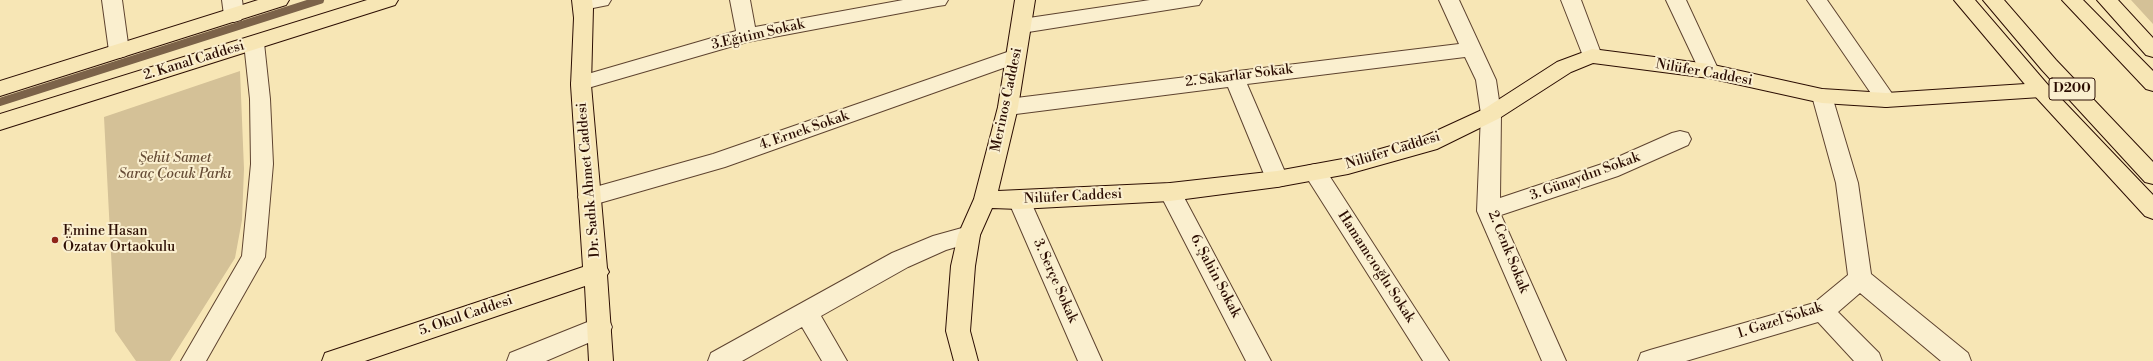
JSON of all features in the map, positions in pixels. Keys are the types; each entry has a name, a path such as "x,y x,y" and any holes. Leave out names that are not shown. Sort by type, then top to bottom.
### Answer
{"main road":[{"name":"2. Kanal Caddesi","path":"0,122 388,0"},
{"name":"Merinos Caddesi","path":"985,199 1008,107 1025,0"},
{"path":"1964,0 2041,90 2153,210"},
{"name":"D200","path":"1993,0 2049,65 2153,176"},
{"path":"2072,0 2153,84"},
{"path":"2107,0 2153,50"},
{"path":"0,89 119,51 233,8 270,1"},
{"name":"Dr. Sadık Ahmet Caddesi","path":"585,1 581,83 589,197 597,272 601,361"},
{"name":"Nilüfer Caddesi","path":"985,199 1019,200 1170,192 1277,179 1348,166 1429,143 1491,114 1564,67 1592,56 1709,71 1822,96 1886,100 2041,90"},
{"path":"966,361 958,332 963,266 969,235 985,199"},
{"name":"5. Okul Caddesi","path":"342,360 597,272"}],"street":[{"path":"112,0 119,51"},
{"path":"740,0 747,35"},
{"name":"3.Eğitim Sokak","path":"581,83 747,35 938,0"},
{"path":"1022,26 1192,0"},
{"name":"2. Cenk Sokak","path":"1449,0 1486,80 1491,114 1488,211 1554,361"},
{"path":"1571,0 1592,56"},
{"path":"1676,0 1709,71"},
{"path":"1817,0 1886,100"},
{"path":"193,361 253,257 262,164 260,99 254,42"},
{"name":"2. Sakarlar Sokak","path":"1008,107 1471,48"},
{"name":"4. Ernek Sokak","path":"589,197 717,161 1016,56"},
{"path":"1234,77 1277,179"},
{"path":"1822,96 1847,183 1860,279 1958,361"},
{"name":"3. Günaydın Sokak","path":"1488,211 1610,170 1680,139"},
{"name":"Hamamcıoğlu Sokak","path":"1315,172 1436,361"},
{"name":"6. Şahin Sokak","path":"1170,192 1253,359"},
{"name":"3. Serçe Sokak","path":"1019,200 1090,361"},
{"path":"720,361 920,250 969,235"},
{"name":"1. Gazel Sokak","path":"1650,361 1822,311 1860,279"},
{"path":"1822,311 1870,361"},
{"path":"806,313 835,361"},
{"path":"519,361 600,327"}],"green space":[{"path":"2131,0 2153,0 2153,24"},
{"name":"Şehit Samet Saraç Çocuk Parkı","path":"240,71 244,169 242,220 235,258 170,361 136,361 115,331 104,117"}],"waterway":[{"path":"0,102 320,0"}],"place":[{"name":"Emine Hasan Özatav Ortaokulu","path":"55,240"}]}
